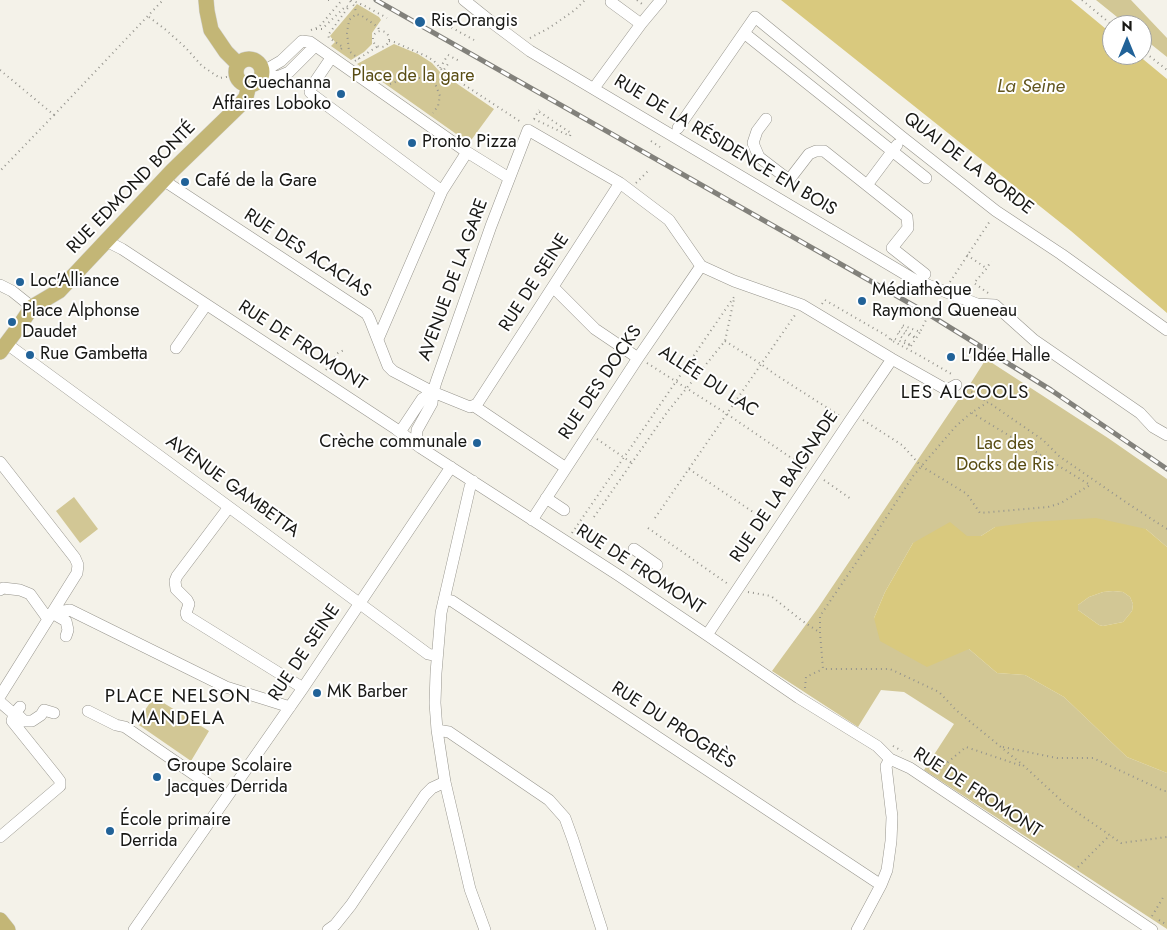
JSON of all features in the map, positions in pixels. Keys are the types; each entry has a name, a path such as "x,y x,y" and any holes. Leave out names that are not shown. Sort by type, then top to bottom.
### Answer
{"main road":[{"path":"206,0 211,30 237,70 241,83 253,85 260,80 262,72 260,64 253,59 245,59 237,70"},
{"name":"RUE EDMOND BONTÉ","path":"32,307 59,291 164,180 240,105 246,97 249,85"},
{"path":"3,348 32,307"},
{"path":"0,920 8,930"}],"street":[{"path":"594,88 641,24 662,0"},
{"name":"RUE DE LA RÉSIDENCE EN BOIS","path":"460,2 530,51 914,280 978,304 995,305 1034,340 1140,413 1154,427 1167,435"},
{"path":"611,2 641,24"},
{"name":"QUAI DE LA BORDE","path":"744,33 755,17 902,138 996,211 1061,254 1167,330"},
{"path":"678,128 744,33 926,178"},
{"path":"262,72 281,61 302,41 310,42 467,152 509,178"},
{"path":"262,72 277,77 289,72 315,46"},
{"path":"332,58 312,86 310,92 442,191"},
{"path":"766,118 757,131 753,144 759,157 789,180"},
{"path":"525,126 620,183 669,220 701,266 734,281 802,305 947,390 956,385"},
{"name":"AVENUE DE LA GARE","path":"400,432 422,399 433,392 509,178 525,126"},
{"path":"866,186 902,138"},
{"path":"816,151 824,151 866,186 907,217 908,228 892,248 882,255 782,192 809,154 816,151"},
{"path":"378,339 442,191 467,152"},
{"name":"RUE DES ACACIAS","path":"164,180 366,314 388,366 393,371 433,392"},
{"name":"RUE DE SEINE","path":"474,406 478,404 620,183"},
{"name":"RUE DE FROMONT","path":"106,241 122,249 320,378 416,444 708,635 799,698 877,746 890,759 910,768 1152,930"},
{"path":"892,248 925,274"},
{"name":"RUE DES DOCKS","path":"532,520 701,266"},
{"path":"0,285 12,291 32,307"},
{"name":"ALLÉE DU LAC","path":"553,287 595,329 638,358"},
{"path":"176,348 206,305"},
{"name":"AVENUE GAMBETTA","path":"3,348 229,507 428,654 437,656"},
{"name":"RUE DE LA BAIGNADE","path":"708,635 892,359"},
{"path":"416,444 417,430 432,404 433,392 466,406 474,406 566,468"},
{"path":"0,462 76,558 78,565 77,573 0,696 17,711 24,721 32,721 41,716 44,710 54,714"},
{"name":"RUE DE SEINE","path":"134,930 290,707 451,467"},
{"path":"472,481 441,613 435,703 445,782 470,889 485,930"},
{"path":"546,498 564,510"},
{"path":"229,507 175,581 176,589 189,604 186,612 187,616 303,688"},
{"path":"634,549 657,565"},
{"path":"0,590 3,588 20,590 30,594 50,616 66,621 68,630 66,636"},
{"name":"RUE DU PROGRÈS","path":"444,599 452,601 881,885"},
{"path":"50,616 70,610 226,688 290,707"},
{"path":"0,837 60,786 60,781 12,721 17,711"},
{"path":"88,711 116,725 126,727 208,784"},
{"path":"437,730 449,732 549,800 565,818 602,930"},
{"path":"857,930 887,870 892,817 886,766 890,759"},
{"path":"328,930 335,925 352,904 425,795 432,788 445,782"}],"path":[{"path":"0,171 163,0"},
{"path":"312,30 319,27 342,0"},
{"path":"350,0 355,7 356,14"},
{"path":"350,0 387,18"},
{"path":"519,43 549,28 575,10 585,0"},
{"path":"1082,0 1102,17"},
{"path":"316,28 318,30 322,29 346,6 350,6 328,35 333,40"},
{"path":"344,67 378,46 385,46 389,41 387,34 380,32 378,27 356,14"},
{"path":"356,14 349,20 347,33 349,51 359,59"},
{"path":"148,16 185,47 202,66 220,78 237,70"},
{"path":"447,25 474,40"},
{"path":"378,46 373,38 380,32"},
{"path":"389,41 426,56 444,71 525,126"},
{"path":"448,55 461,62"},
{"path":"440,68 446,58"},
{"path":"1152,58 1167,70"},
{"path":"444,71 448,64"},
{"path":"0,70 54,115"},
{"path":"381,92 387,86 406,78 429,78 436,86 440,96 438,106 427,124"},
{"path":"538,110 571,133 570,136 534,119 538,110"},
{"path":"650,141 660,147"},
{"path":"620,183 634,184 650,169"},
{"path":"948,285 996,211"},
{"path":"967,255 987,268"},
{"path":"989,294 974,283 991,261"},
{"path":"570,535 734,297 725,341 686,388 594,517"},
{"path":"816,313 825,300 959,378 956,385 967,389 988,402 1043,440 1059,456 1167,529"},
{"path":"655,518 802,305"},
{"path":"911,346 926,320"},
{"path":"892,339 902,325 920,332"},
{"path":"901,327 916,338"},
{"path":"897,332 916,338"},
{"path":"897,332 911,346"},
{"path":"892,339 911,346"},
{"path":"725,341 849,422 863,420 902,445 921,466 967,494 980,513 1048,507 1061,503 1090,485 971,413"},
{"path":"320,378 338,353 344,350"},
{"name":"ALLÉE DU LAC","path":"638,358 727,414 850,499"},
{"path":"822,669 820,616 913,476 956,426 988,402"},
{"path":"589,434 632,463"},
{"path":"690,469 778,529"},
{"path":"799,698 805,689 806,677 822,669 890,668 939,692 956,710 1024,766 1066,804 1121,843 1167,836"},
{"path":"935,772 966,747 1024,766"},
{"path":"1001,747 1057,758 1093,758 1167,791"},
{"path":"1078,867 1110,835"},
{"path":"1152,916 1164,896"}],"green space":[{"path":"1096,0 1131,0 1145,15 1115,15"},
{"path":"357,4 381,20 372,33 372,44 364,52 351,60 331,46 335,42 330,36"},
{"path":"1152,22 1167,38 1167,57 1152,45"},
{"name":"Place de la gare","path":"394,44 418,54 432,63 440,72 494,109 469,143 357,64"},
{"name":"Lac des Docks de Ris","path":"986,359 1108,438 1167,479 1167,547 1146,529 995,527 981,536 913,543 885,592 874,618 969,649 997,673 1025,675 1064,697 1127,757 1167,773 1167,929 924,770 954,724 904,692 881,690 858,727 772,671 818,608"},
{"path":"74,497 98,529 80,543 56,511"},
{"path":"1113,591 1123,592 1130,597 1133,604 1132,611 1123,622 1099,625 1078,610 1078,605 1089,597"},
{"path":"154,697 209,731 191,761 136,723"}],"water":[{"name":"La Seine","path":"781,0 1071,0 1102,26 1102,65 1150,65 1167,79 1167,313 1071,231"},
{"path":"1096,518 1146,529 1167,547 1167,773 1127,757 1064,697 1025,675 997,673 969,649 927,667 880,641 874,618 885,592 913,543 950,522 967,536 981,536 995,527 1032,522","holes":["1103,592 1123,592 1130,597 1133,604 1132,611 1123,622 1099,625 1078,610 1078,605 1089,597"]}],"railway":[{"path":"376,0 925,312 1051,390 1167,469"}],"place":[{"name":"Ris-Orangis","path":"420,22"},
{"name":"Guechanna Affaires Loboko","path":"341,94"},
{"name":"Pronto Pizza","path":"412,143"},
{"name":"Café de la Gare","path":"185,182"},
{"name":"Loc'Alliance","path":"20,282"},
{"name":"Médiathèque Raymond Queneau","path":"862,301"},
{"name":"Place Alphonse Daudet","path":"12,322"},
{"name":"Rue Gambetta","path":"30,355"},
{"name":"L'Idée Halle","path":"951,357"},
{"name":"Crèche communale","path":"477,443"},
{"name":"MK Barber","path":"317,693"},
{"name":"Groupe Scolaire Jacques Derrida","path":"157,777"},
{"name":"École primaire Derrida","path":"110,831"}],"district":[{"name":"LES ALCOOLS","path":"965,393"},
{"name":"PLACE NELSON MANDELA","path":"178,708"}]}
